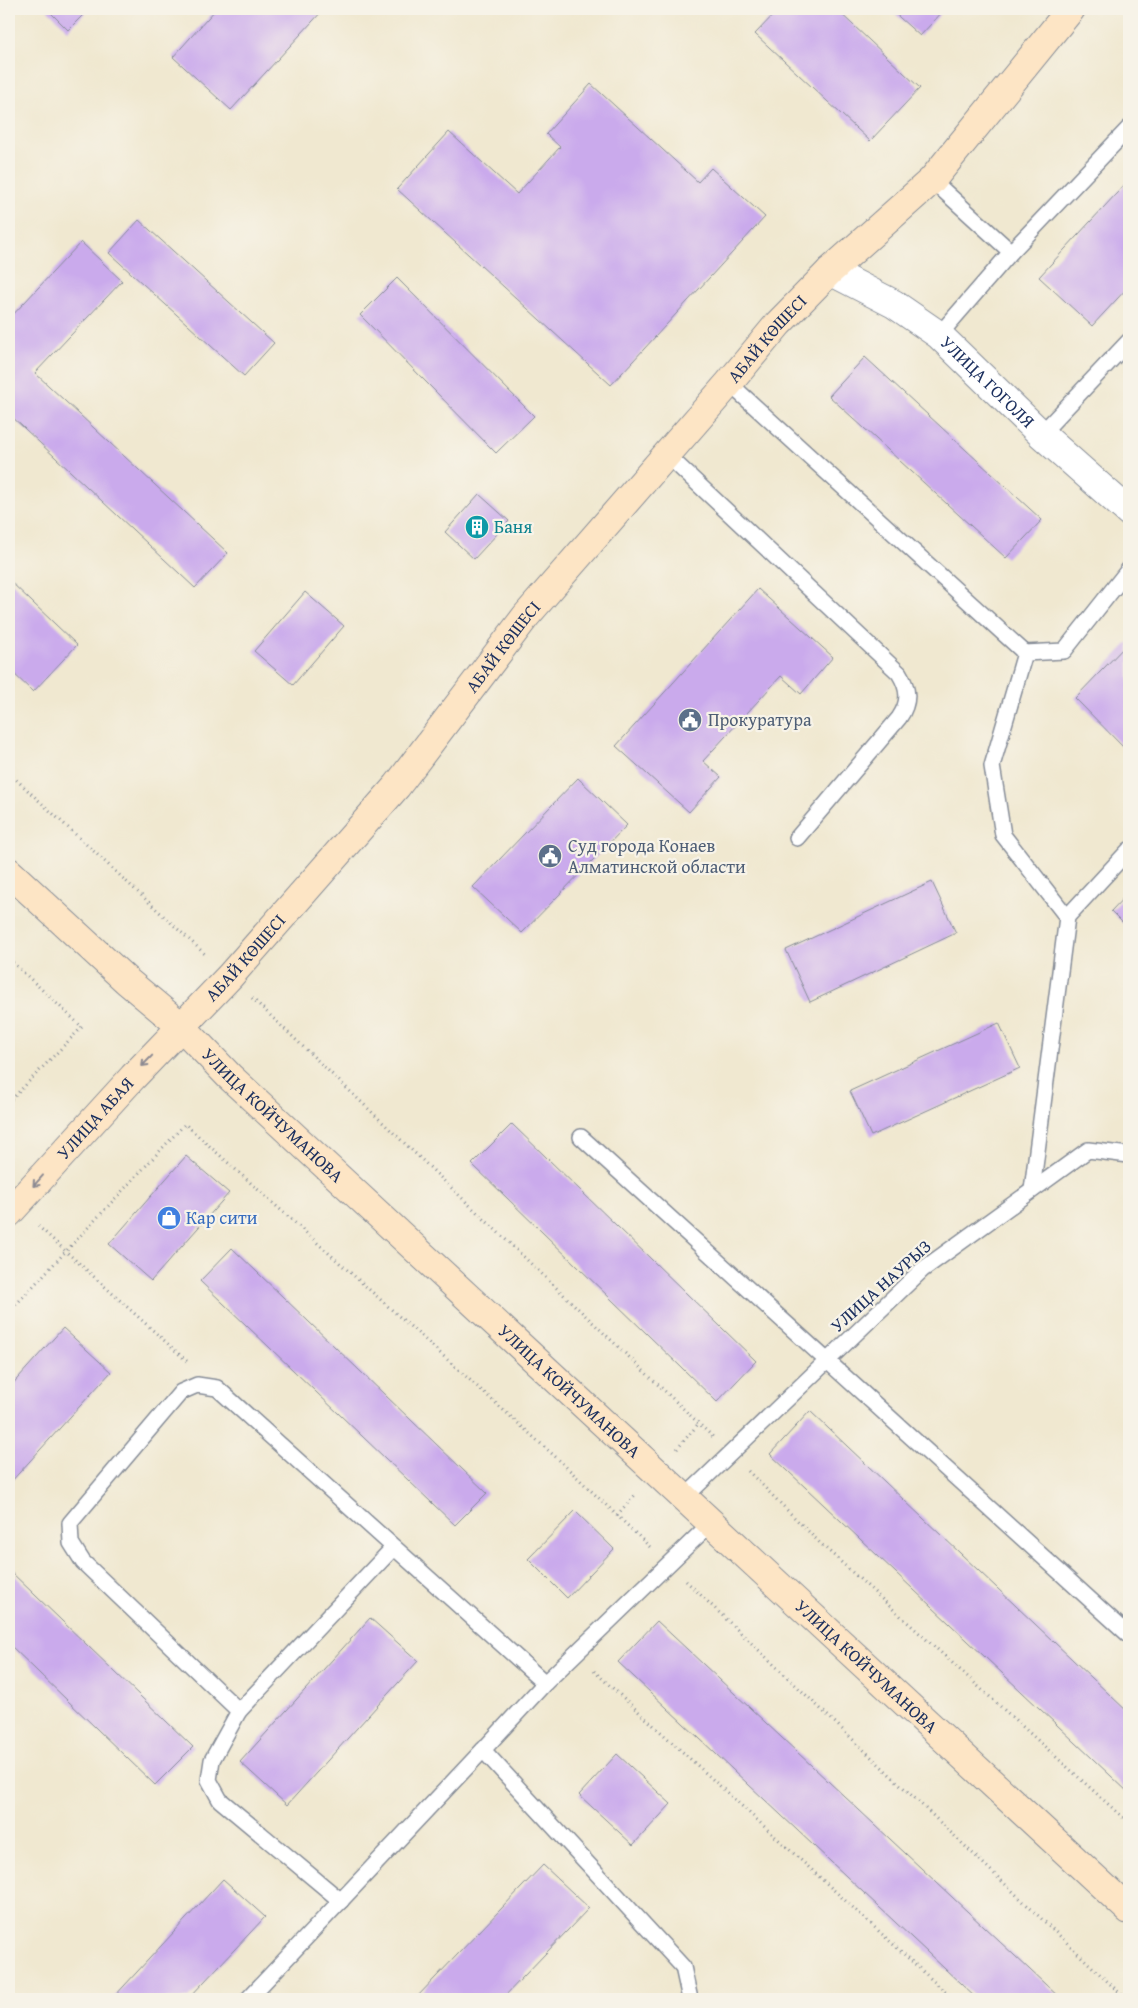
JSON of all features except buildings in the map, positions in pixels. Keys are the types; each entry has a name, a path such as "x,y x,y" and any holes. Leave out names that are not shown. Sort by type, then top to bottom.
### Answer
{"street":[{"name":"АБАЙ КӨШЕСІ","path":"181,1026 230,976 397,786 526,616 778,324 830,271 932,180 1071,9"},
{"name":"УЛИЦА ГОГОЛЯ","path":"830,271 894,304 939,335 1041,434 1129,512"},
{"name":"УЛИЦА КОЙЧУМАНОВА","path":"9,872 126,981 181,1026 229,1076 711,1523 1124,1897"},
{"name":"УЛИЦА АБАЯ","path":"12,1209 181,1026"}],"lane":[{"path":"939,335 1011,252 1129,128"},
{"path":"932,180 1011,252"},
{"path":"1041,434 1129,341"},
{"path":"729,383 1025,653 1064,651 1129,569"},
{"path":"666,454 899,673 905,683 907,702 899,718 797,838"},
{"path":"1025,653 992,766 1002,835 1067,917"},
{"path":"1032,1190 1067,917 1129,850"},
{"path":"582,1137 828,1359 1129,1636"},
{"name":"УЛИЦА НАУРЫЗ","path":"685,1497 922,1270 1088,1150 1129,1155"},
{"path":"239,1711 83,1562 71,1543 70,1523 181,1392 198,1385 217,1388 545,1683"},
{"path":"248,1999 545,1683 711,1523"},
{"path":"341,1901 220,1800 209,1780 212,1760 239,1711 394,1547"},
{"path":"484,1750 683,1967 690,1999"}],"path":[{"path":"9,773 174,927 230,976 730,1454 820,1543 1129,1823"},
{"path":"9,959 82,1027 9,1102"},
{"path":"9,1312 185,1124"},
{"path":"12,1209 65,1252 217,1388"},
{"path":"575,1654 953,1999"}],"place":[{"name":"Баня","path":"477,527"},
{"name":"Прокуратура","path":"690,720"},
{"name":"Суд города Конаев Алматинской области","path":"550,856"},
{"name":"Кар сити","path":"169,1218"}]}
